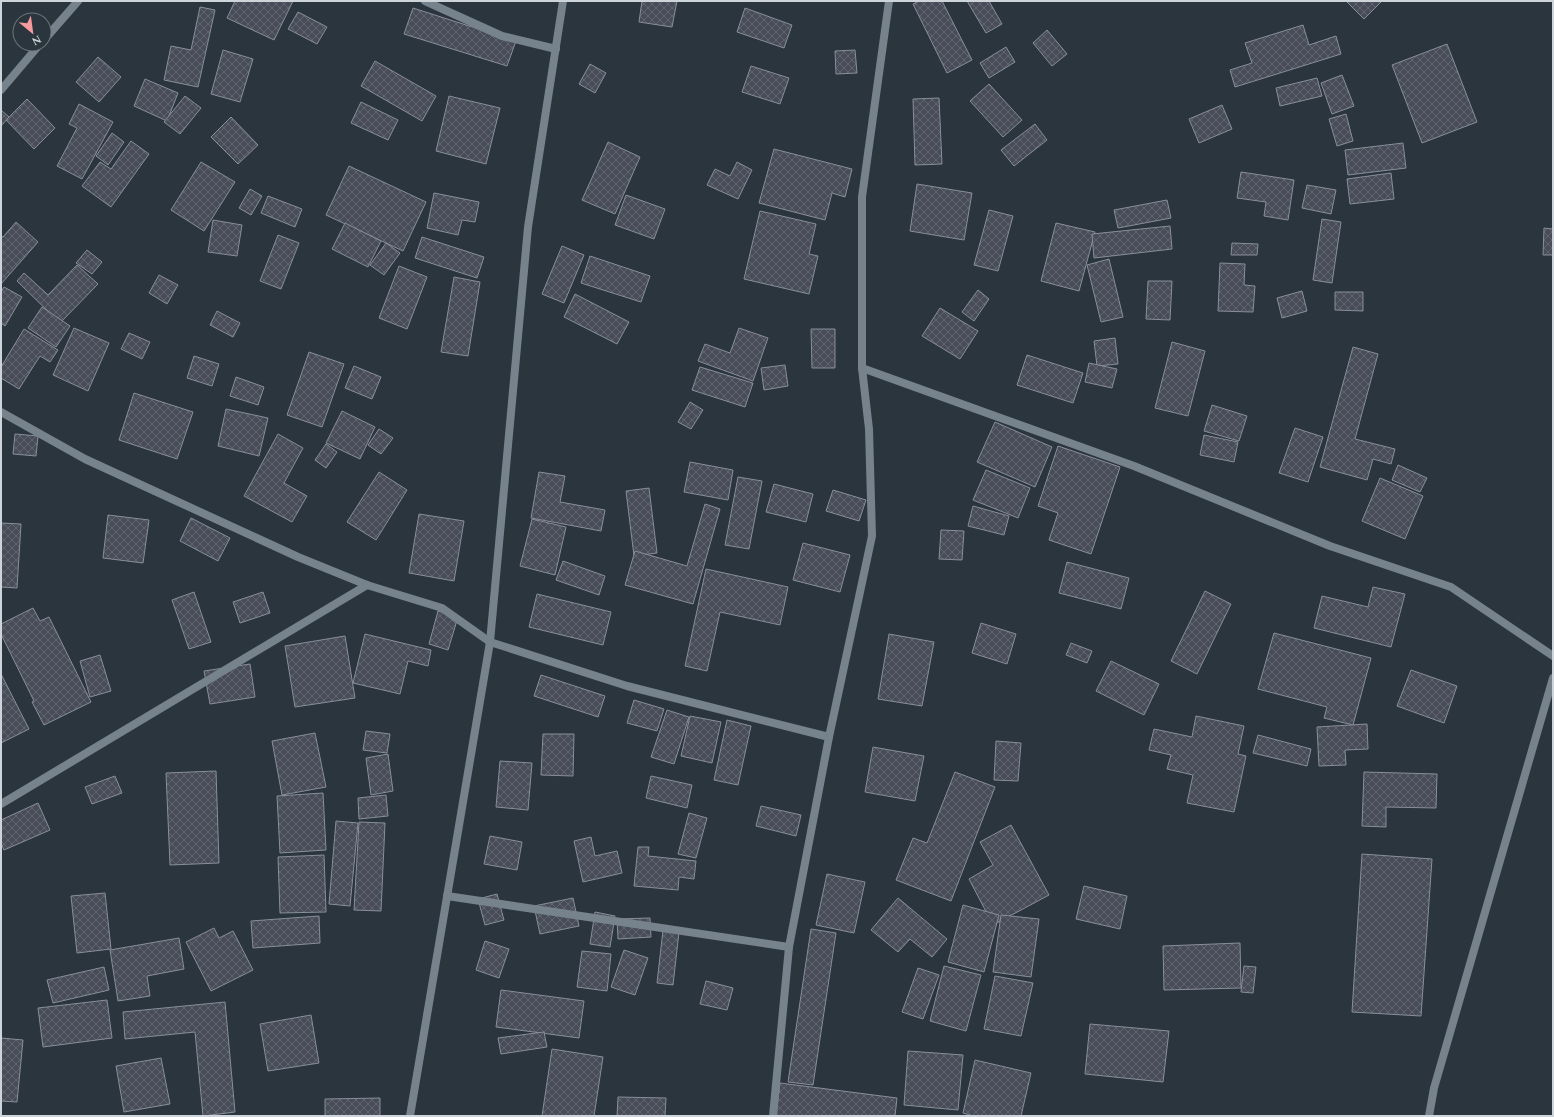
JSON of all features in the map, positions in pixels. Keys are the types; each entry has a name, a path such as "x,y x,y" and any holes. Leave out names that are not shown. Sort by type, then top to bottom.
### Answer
{"street":[{"path":"52,31 78,1"},
{"path":"425,1 502,36 556,49"},
{"path":"410,1116 490,642 528,227 563,1"},
{"path":"773,1116 789,947 829,737 872,536 869,429 862,368 862,197 889,1"},
{"path":"1,90 33,52"},
{"path":"862,368 1134,466 1330,546 1451,587 1553,656"},
{"path":"1,412 85,459 298,557 367,585 442,608 490,642 627,686 829,737"},
{"path":"1,804 367,585"},
{"path":"1429,1116 1434,1088 1553,678"},
{"path":"448,896 789,947"}],"building":[{"path":"235,1 293,1 274,40 227,18"},
{"path":"642,1 677,1 672,27 639,22"},
{"path":"919,1 942,1 972,60 947,73 913,4"},
{"path":"967,1 989,1 1002,24 986,33"},
{"path":"1346,1 1382,1 1364,19"},
{"path":"200,7 215,10 198,87 164,80 171,46 191,50"},
{"path":"413,8 516,41 507,66 404,34"},
{"path":"745,8 792,25 784,48 737,32"},
{"path":"298,12 327,27 317,44 288,29"},
{"path":"1303,25 1309,45 1336,36 1341,54 1235,87 1230,70 1252,63 1245,43"},
{"path":"1047,30 1067,54 1052,66 1033,43"},
{"path":"1447,44 1477,122 1422,143 1392,65"},
{"path":"1006,47 1015,62 989,78 980,63"},
{"path":"223,50 253,59 240,102 211,94"},
{"path":"855,50 857,73 836,74 835,51"},
{"path":"98,57 121,77 99,102 76,82"},
{"path":"375,61 436,96 422,121 361,86"},
{"path":"590,64 606,73 595,93 579,84"},
{"path":"751,66 789,78 780,104 742,92"},
{"path":"1342,75 1354,106 1332,114 1321,83"},
{"path":"1317,78 1322,96 1280,106 1276,88"},
{"path":"145,79 178,93 167,121 134,106"},
{"path":"989,84 1022,120 1003,137 970,101"},
{"path":"185,96 201,108 180,134 164,122"},
{"path":"449,96 500,108 486,164 436,151"},
{"path":"939,98 942,164 915,165 913,99"},
{"path":"27,99 55,128 34,149 6,120"},
{"path":"361,102 398,120 388,140 351,123"},
{"path":"79,104 113,122 82,179 57,166 77,128 69,124"},
{"path":"1222,105 1232,129 1199,143 1189,119"},
{"path":"1,110 9,117 1,126"},
{"path":"1346,114 1353,141 1337,146 1329,119"},
{"path":"231,117 258,145 238,164 211,137"},
{"path":"1035,124 1047,140 1014,166 1001,150"},
{"path":"112,133 124,142 108,165 96,156"},
{"path":"131,141 149,154 111,207 82,186 100,162 111,169"},
{"path":"608,142 640,157 615,214 582,200"},
{"path":"1403,143 1406,168 1348,175 1345,150"},
{"path":"774,149 852,169 845,197 832,193 825,220 759,203"},
{"path":"201,162 235,182 204,231 171,210"},
{"path":"737,162 752,170 738,199 707,185 715,169 730,176"},
{"path":"349,166 426,202 403,251 326,215"},
{"path":"1241,172 1294,180 1288,220 1264,216 1266,202 1237,198"},
{"path":"1391,173 1394,199 1350,204 1347,179"},
{"path":"917,184 972,193 964,240 910,231"},
{"path":"1307,185 1336,190 1331,214 1302,208"},
{"path":"250,189 262,196 251,215 239,208"},
{"path":"434,193 479,202 475,222 462,220 458,235 427,228"},
{"path":"626,195 665,209 654,239 615,225"},
{"path":"268,196 302,209 295,227 261,213"},
{"path":"1167,200 1171,218 1118,228 1114,210"},
{"path":"989,210 1013,216 998,271 974,265"},
{"path":"760,211 816,224 809,254 818,256 809,294 744,279"},
{"path":"1322,219 1341,222 1332,283 1313,280"},
{"path":"213,220 242,225 237,256 208,252"},
{"path":"16,222 38,242 1,284 1,236 3,237"},
{"path":"345,223 381,241 368,267 332,249"},
{"path":"1056,223 1095,232 1079,291 1041,281"},
{"path":"1170,226 1172,249 1094,258 1092,234"},
{"path":"1544,228 1553,229 1553,255 1543,255"},
{"path":"278,235 299,243 281,289 260,281"},
{"path":"422,237 484,257 477,278 415,258"},
{"path":"386,243 400,253 384,275 370,265"},
{"path":"1232,243 1258,244 1257,255 1231,255"},
{"path":"562,246 584,255 564,303 542,294"},
{"path":"87,250 102,262 92,274 76,263"},
{"path":"590,256 650,276 641,302 581,283"},
{"path":"1109,259 1123,317 1101,322 1087,265"},
{"path":"1220,263 1245,264 1244,285 1255,286 1253,312 1218,311"},
{"path":"77,265 98,284 60,323 17,281 24,273 48,295"},
{"path":"399,266 427,277 407,329 379,318"},
{"path":"159,275 178,285 167,304 149,293"},
{"path":"454,277 480,282 468,356 441,352"},
{"path":"1148,281 1172,281 1170,320 1146,319"},
{"path":"4,287 22,297 5,326 1,323 1,292"},
{"path":"978,290 989,299 974,321 962,312"},
{"path":"1302,291 1307,311 1282,318 1277,298"},
{"path":"1335,292 1363,292 1363,311 1335,310"},
{"path":"575,294 629,322 617,344 564,317"},
{"path":"42,307 70,326 56,347 28,328"},
{"path":"940,308 978,331 960,359 922,336"},
{"path":"217,311 240,323 233,337 210,325"},
{"path":"74,328 109,343 88,391 53,375"},
{"path":"739,328 768,338 753,381 698,361 705,344 730,353"},
{"path":"24,329 58,350 50,362 40,356 19,389 1,378 1,367"},
{"path":"811,329 835,329 835,368 812,368"},
{"path":"129,333 150,342 142,359 121,349"},
{"path":"1115,338 1118,364 1097,366 1094,341"},
{"path":"1172,342 1205,351 1188,416 1155,408"},
{"path":"1353,347 1378,354 1355,439 1395,449 1391,464 1373,459 1367,480 1320,467"},
{"path":"309,352 344,364 322,427 287,415"},
{"path":"1027,355 1083,373 1073,403 1017,385"},
{"path":"194,356 219,364 212,386 187,378"},
{"path":"1089,363 1117,369 1112,388 1085,382"},
{"path":"785,365 788,386 764,390 761,368"},
{"path":"354,366 381,377 372,399 345,388"},
{"path":"700,367 753,383 745,407 692,390"},
{"path":"236,377 264,387 258,405 230,396"},
{"path":"134,393 193,412 177,459 119,440"},
{"path":"690,402 703,410 691,429 678,422"},
{"path":"1212,405 1247,416 1239,441 1204,431"},
{"path":"226,409 268,418 259,456 218,446"},
{"path":"342,411 375,427 360,459 326,443"},
{"path":"995,422 1052,447 1035,487 977,462"},
{"path":"1295,428 1323,437 1308,482 1279,473"},
{"path":"379,429 393,438 381,454 368,445"},
{"path":"15,434 38,436 36,456 13,454"},
{"path":"278,434 303,448 284,483 307,496 292,522 244,496"},
{"path":"1204,435 1238,442 1234,462 1200,455"},
{"path":"326,444 337,452 326,468 315,460"},
{"path":"1058,446 1120,467 1091,554 1049,540 1058,513 1038,506"},
{"path":"690,462 733,470 728,500 684,492"},
{"path":"1398,465 1427,478 1420,492 1392,480"},
{"path":"986,470 1030,488 1018,518 973,500"},
{"path":"379,472 407,490 376,540 347,522"},
{"path":"539,472 565,476 560,502 605,510 601,531 531,518"},
{"path":"738,477 762,481 749,549 725,545"},
{"path":"1380,478 1423,496 1405,539 1362,521"},
{"path":"774,484 813,494 806,522 766,512"},
{"path":"649,488 657,553 634,556 626,491"},
{"path":"833,490 866,500 859,521 826,511"},
{"path":"705,504 720,509 693,604 625,585 635,551 687,566"},
{"path":"973,506 1009,516 1004,535 968,526"},
{"path":"419,514 464,521 454,581 409,573"},
{"path":"108,515 149,520 143,563 103,558"},
{"path":"191,518 230,538 218,561 180,541"},
{"path":"532,519 566,527 555,575 520,566"},
{"path":"1,523 21,524 17,588 1,587"},
{"path":"941,530 964,531 962,560 939,559"},
{"path":"803,543 850,555 840,592 793,580"},
{"path":"563,561 605,576 599,595 556,580"},
{"path":"1067,562 1129,578 1121,609 1059,593"},
{"path":"706,569 788,587 780,625 720,612 707,671 685,666"},
{"path":"1373,587 1405,594 1391,647 1314,628 1322,596 1368,607"},
{"path":"1205,591 1231,604 1197,674 1171,661"},
{"path":"194,592 211,642 189,649 172,600"},
{"path":"263,592 270,613 240,623 233,602"},
{"path":"537,594 611,612 603,645 529,627"},
{"path":"33,608 40,621 49,617 91,702 44,725 32,702 34,701 1,634 1,624"},
{"path":"438,611 458,617 448,650 429,644"},
{"path":"981,623 1016,634 1007,664 972,653"},
{"path":"1274,633 1371,658 1353,725 1324,718 1327,707 1258,689"},
{"path":"365,634 431,650 428,666 408,661 400,694 353,683"},
{"path":"889,634 934,642 922,706 878,699"},
{"path":"345,636 355,698 295,707 285,646"},
{"path":"1071,643 1092,651 1087,663 1066,655"},
{"path":"100,655 111,691 90,697 80,661"},
{"path":"1111,661 1159,684 1144,715 1096,691"},
{"path":"250,664 255,697 210,704 204,671"},
{"path":"1411,670 1457,686 1444,723 1397,706"},
{"path":"1,674 29,729 1,743"},
{"path":"541,675 605,696 598,717 534,696"},
{"path":"634,700 664,709 657,731 627,723"},
{"path":"667,710 689,717 674,764 651,757"},
{"path":"690,716 721,722 712,763 681,756"},
{"path":"1196,716 1244,726 1238,754 1246,756 1234,812 1187,803 1193,775 1167,769 1171,755 1149,750 1154,729 1192,737"},
{"path":"727,720 751,726 738,785 714,780"},
{"path":"1367,724 1368,749 1345,750 1346,765 1319,766 1317,727"},
{"path":"366,731 390,734 387,753 363,750"},
{"path":"315,733 326,787 282,795 272,741"},
{"path":"543,734 574,734 573,776 541,775"},
{"path":"1258,735 1311,749 1307,766 1253,753"},
{"path":"996,741 1021,743 1018,781 994,780"},
{"path":"873,747 924,756 915,801 865,792"},
{"path":"388,754 393,791 371,795 366,758"},
{"path":"500,761 532,763 528,810 496,807"},
{"path":"216,771 219,863 170,865 166,773"},
{"path":"955,772 995,787 951,901 896,880 913,838 927,843"},
{"path":"1364,772 1437,774 1436,808 1386,807 1386,827 1362,826"},
{"path":"115,776 122,793 92,804 85,787"},
{"path":"651,776 692,785 687,808 646,798"},
{"path":"323,793 326,850 280,853 277,796"},
{"path":"386,795 388,816 359,819 358,798"},
{"path":"38,803 50,830 4,850 1,843 1,820"},
{"path":"761,806 801,815 796,836 756,826"},
{"path":"689,813 707,818 696,858 678,854"},
{"path":"336,821 358,823 350,906 329,904"},
{"path":"359,822 385,823 381,911 354,910"},
{"path":"1011,825 1049,895 993,925 969,879 993,865 980,842"},
{"path":"490,836 522,842 517,870 484,864"},
{"path":"591,837 595,856 617,851 622,873 583,882 574,841"},
{"path":"638,847 649,847 648,856 696,861 694,879 679,877 678,890 634,886"},
{"path":"1362,854 1432,859 1421,1016 1352,1012"},
{"path":"324,855 326,912 280,913 278,857"},
{"path":"827,874 865,882 854,933 816,925"},
{"path":"1084,886 1127,896 1120,929 1076,919"},
{"path":"105,893 111,949 77,953 71,896"},
{"path":"497,894 504,920 485,925 478,899"},
{"path":"573,898 579,926 540,934 534,906"},
{"path":"898,898 947,939 932,957 910,939 898,952 871,930"},
{"path":"963,905 999,915 984,972 948,962"},
{"path":"595,912 615,916 610,947 590,944"},
{"path":"1001,915 1039,919 1031,977 993,972"},
{"path":"319,916 320,943 253,948 251,921"},
{"path":"650,918 651,937 618,939 617,919"},
{"path":"214,928 219,938 233,931 253,970 211,991 186,942"},
{"path":"811,929 836,933 813,1085 788,1082"},
{"path":"663,930 679,932 673,985 657,983"},
{"path":"179,938 184,969 147,976 150,996 118,1001 110,950"},
{"path":"485,941 509,949 499,978 476,970"},
{"path":"1240,943 1241,988 1164,990 1163,946"},
{"path":"624,950 648,958 635,995 611,987"},
{"path":"582,951 611,954 607,991 577,987"},
{"path":"944,966 981,975 966,1031 930,1021"},
{"path":"1244,966 1256,967 1253,993 1241,992"},
{"path":"104,967 109,990 53,1003 47,980"},
{"path":"918,968 939,975 923,1019 902,1012"},
{"path":"995,976 1033,983 1021,1036 984,1029"},
{"path":"706,981 733,988 727,1010 700,1004"},
{"path":"501,990 584,1001 579,1038 496,1027"},
{"path":"107,1000 112,1038 43,1047 38,1008"},
{"path":"225,1002 235,1112 203,1116 195,1032 125,1039 123,1012"},
{"path":"311,1015 319,1063 268,1071 260,1024"},
{"path":"1090,1024 1169,1031 1163,1082 1085,1074"},
{"path":"544,1032 547,1047 501,1054 498,1038"},
{"path":"1,1038 23,1040 17,1102 1,1101"},
{"path":"552,1049 603,1057 594,1116 542,1116"},
{"path":"908,1051 963,1055 958,1110 904,1105"},
{"path":"161,1058 170,1104 124,1112 116,1066"},
{"path":"975,1060 1031,1073 1021,1116 973,1116 963,1113"},
{"path":"780,1083 897,1098 895,1116 776,1116"},
{"path":"618,1097 666,1098 665,1116 617,1116"},
{"path":"380,1098 380,1116 325,1116 325,1099"}]}
